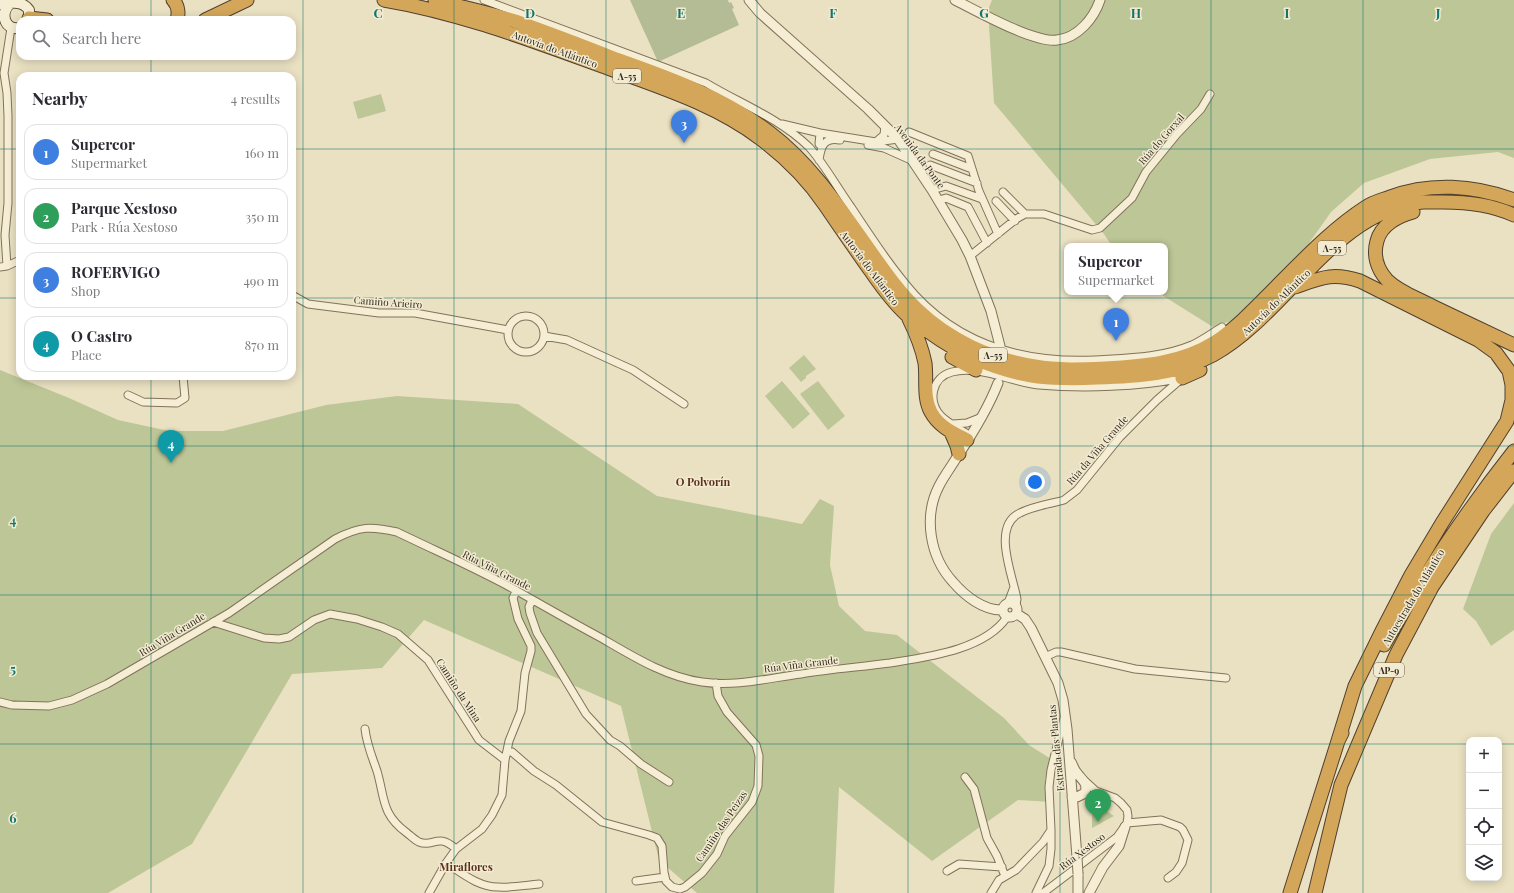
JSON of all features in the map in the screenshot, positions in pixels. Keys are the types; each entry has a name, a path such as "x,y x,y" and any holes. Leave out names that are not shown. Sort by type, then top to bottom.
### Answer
{"highway":[{"path":"173,0 176,3 178,10 177,16"},
{"path":"214,16 247,0"},
{"name":"Autovía do Atlántico","path":"384,0 410,4 474,20 697,102 740,124 778,153 807,182 880,284 909,317 941,341 963,354 992,366 1018,374 1057,378 1147,376 1170,372 1190,366 1216,353 1253,326 1323,256 1361,225 1378,215 1411,204 1425,202 1472,204 1514,215"},
{"name":"Autovía do Atlántico","path":"435,0 514,21 668,78 738,111 773,135 803,163 825,189 902,293 931,321 966,344 981,351 1005,360 1038,367 1091,369 1150,365 1182,357 1198,351 1214,342 1243,320 1320,242 1336,229 1369,205 1406,191 1449,186 1471,189 1514,200"},
{"path":"471,0 514,21"},
{"path":"668,78 687,82 725,94"},
{"path":"1471,189 1497,188 1514,192"},
{"path":"1438,202 1398,218 1384,228 1378,237 1375,248 1376,260 1381,272 1387,280 1409,294 1514,345"},
{"path":"1222,327 1244,308 1323,229 1354,209 1369,205"},
{"path":"1291,288 1315,279 1334,276 1348,277 1360,281 1478,340 1496,353 1509,371 1512,385 1512,400 1507,421 1467,482 1411,575 1355,686 1338,741"},
{"path":"909,317 916,332 925,364 928,404 931,413 938,421 969,438"},
{"path":"1182,378 1214,363 1231,352 1246,339 1253,326"},
{"path":"916,332 948,356 976,370"},
{"path":"952,428 959,454"},
{"name":"Autoestrada do Atlántico","path":"1290,893 1338,741 1387,640 1453,532 1514,451"},
{"name":"Autoestrada do Atlántico","path":"1315,893 1341,785 1396,655 1432,587 1483,511 1514,471"}],"main road":[{"path":"9,25 3,19 3,11 11,2"},
{"path":"0,4 20,2 27,6 29,16"}],"street":[{"path":"484,0 706,83 779,123 810,148 903,281 916,296 948,324 993,347 1018,355 1059,360 1142,358 1160,355 1192,345 1222,327"},
{"name":"Avenida da Ponte","path":"749,0 760,13 898,139 939,200 970,256 991,311 1000,346"},
{"path":"955,0 1022,32 1045,39 1057,40 1069,36 1081,29 1096,10 1100,0"},
{"path":"9,25 4,73 8,116 8,203 4,266 16,262"},
{"name":"Rúa do Gorxal","path":"1025,214 1044,214 1092,230 1100,228 1132,198 1146,172 1200,109 1210,94"},
{"path":"779,123 820,133 876,142 898,139"},
{"path":"876,142 884,135 885,126"},
{"path":"909,132 968,156 982,199 998,234"},
{"path":"820,133 818,140 822,147"},
{"path":"819,160 822,147 826,141 834,139 884,148 913,161"},
{"path":"884,148 892,146 898,139"},
{"path":"933,154 972,169"},
{"path":"930,165 976,183"},
{"path":"932,190 946,186 982,199"},
{"path":"970,256 1015,220 1025,214 1003,192"},
{"path":"939,200 946,198 968,206 987,243"},
{"path":"996,201 1015,220"},
{"name":"Camiño Arieiro","path":"296,297 308,304 379,313 415,312 508,330"},
{"path":"526,316 532,317 541,324 544,336 539,346 528,352 523,352 512,346 508,336 508,330 515,320 526,316"},
{"path":"544,336 567,340 633,370 684,404"},
{"path":"982,417 952,428 937,411 933,397 935,385 943,376 951,372 961,370 976,370 1015,381 1045,386 1071,387 1164,382 1182,378"},
{"name":"Rúa da Viña Grande","path":"1010,610 1017,599 1007,554 1005,536 1006,528 1010,520 1020,513 1064,500 1070,496 1077,490 1120,437 1167,390 1182,378"},
{"path":"128,395 142,402 178,403 185,398 183,380"},
{"path":"998,382 991,401 982,417 939,485 934,496 930,516 933,545 940,565 949,578 959,588 981,604 993,609 1010,610"},
{"path":"1164,382 1167,390"},
{"name":"Rúa Viña Grande","path":"0,702 12,705 49,706 72,700 107,684 228,613 335,539 355,530 376,527 398,532 516,591 652,666 668,673 692,680 716,683 750,681 864,666 918,658 946,652 971,644 986,636 1000,626 1010,610"},
{"path":"429,893 446,863 456,849 482,829 492,815 502,795 505,760 521,711 525,673 531,651 531,646 521,626 513,598 516,591"},
{"path":"532,600 529,607 537,633 586,714 610,740 620,746 641,764 669,782"},
{"name":"Estrada das Plantas","path":"1010,610 1026,619 1058,684 1066,714 1077,857 1078,893"},
{"name":"Camiño da Mina","path":"213,622 264,638 279,639 289,637 314,620 330,614 356,619 382,627 398,634 428,660 479,740 505,760"},
{"path":"1045,657 1056,652 1061,652 1135,669 1226,678"},
{"name":"Camiño das Peizas","path":"665,877 666,881 672,887 680,889 685,888 702,873 717,854 731,827 752,802 758,786 759,756 756,745 727,712 718,696 716,683"},
{"path":"1036,893 1049,866 1051,849 1051,770 1066,714"},
{"path":"365,729 368,750 379,778 385,809 399,828 419,842 425,843 441,840 448,842 456,849"},
{"path":"508,751 512,752 534,771 556,785 602,822 657,838 662,846 665,877 636,881"},
{"path":"1069,758 1076,772 1082,778 1096,791 1115,798 1127,810 1128,816 1119,846 1103,866 1088,893"},
{"path":"1070,778 1076,776 1082,778 1087,787 1085,793"},
{"path":"965,777 974,789 988,838 1005,876"},
{"path":"1072,797 1077,797 1085,793 1096,791"},
{"path":"1126,825 1161,820 1180,827 1183,830 1188,840 1182,863 1176,872 1168,878"},
{"name":"Rúa Xestoso","path":"1043,893 1117,837 1126,825"},
{"path":"991,893 999,880 1016,870 1043,842 1051,830"},
{"path":"446,863 474,881 498,888 539,884"},
{"path":"947,871 959,864 1002,867"}],"green space":[{"path":"630,0 728,0 734,8 732,9 739,25 658,62"},
{"path":"992,0 1514,0 1514,158 1498,152 1430,159 1364,183 1331,212 1293,266 1237,319 1213,327 1162,295 1168,295 1168,243 1110,243 994,103 988,10"},
{"path":"381,94 386,111 358,119 353,102"},
{"path":"804,355 816,369 806,376 806,378 801,382 789,368"},
{"path":"0,370 16,376 16,380 25,380 118,420 169,431 223,431 326,405 397,396 518,404 657,496 802,524 820,499 834,506 830,565 839,606 865,631 897,635 1004,718 1029,745 1051,759 1045,780 1052,802 1018,800 932,861 839,787 834,893 697,893 659,860 621,706 424,620 382,668 292,674 192,844 108,893 0,893"},
{"path":"782,381 810,414 793,429 765,396"},
{"path":"818,381 845,416 828,430 800,394"},
{"path":"1514,503 1514,630 1491,646 1476,621 1463,609 1491,534"},
{"path":"1098,805 1114,816 1092,828 1092,806"}],"place":[{"name":"ROFERVIGO","path":"684,143"},
{"name":"Supercor","path":"1116,341"},
{"name":"O Castro","path":"171,463"},
{"name":"Parque Xestoso","path":"1098,822"}],"district":[{"name":"O Polvorín","path":"703,481"},
{"name":"Miraflores","path":"466,866"}]}
